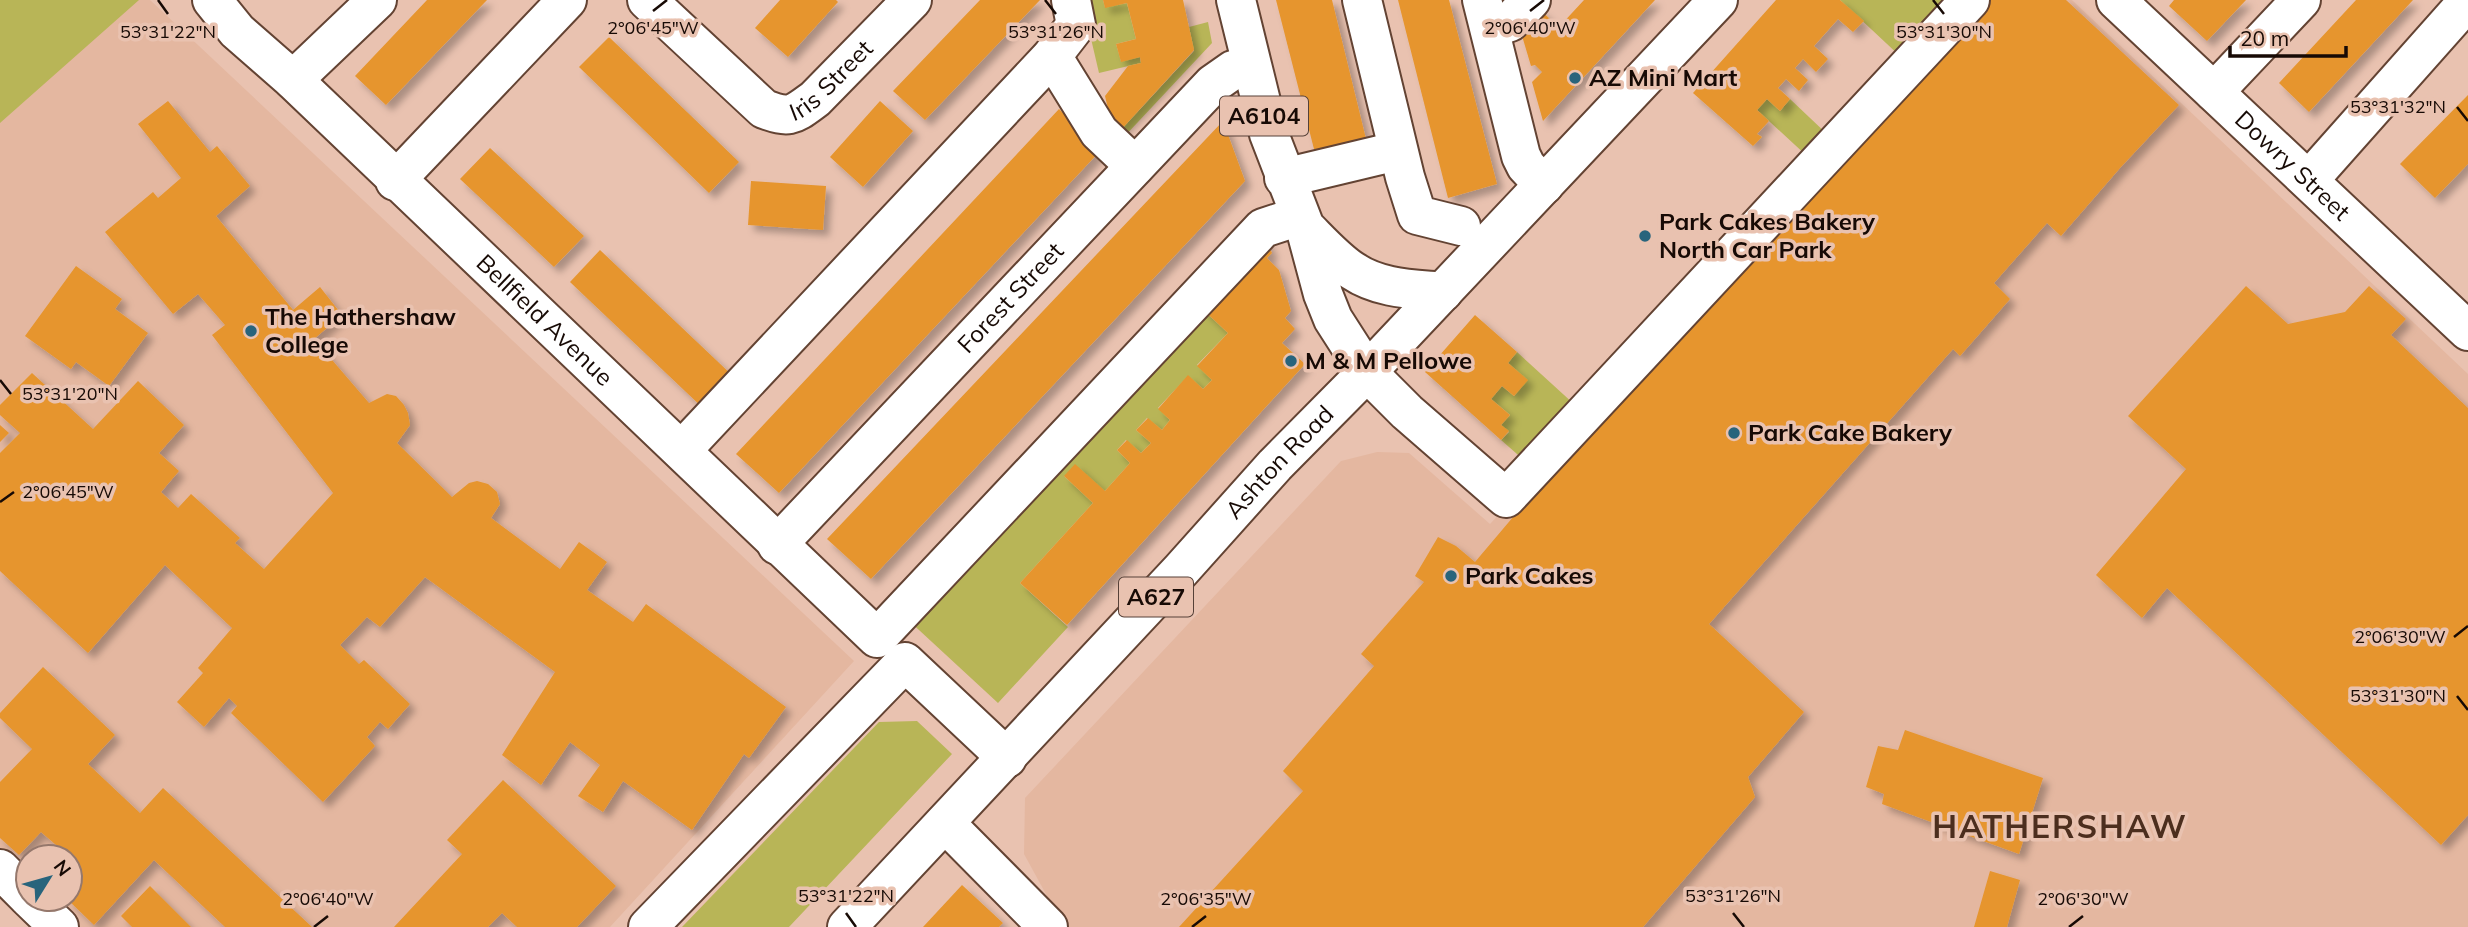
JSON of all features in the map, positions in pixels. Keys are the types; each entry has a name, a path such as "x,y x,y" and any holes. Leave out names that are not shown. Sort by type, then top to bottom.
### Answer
{"main road":[{"name":"Bellfield Avenue","path":"212,0 237,31 293,80 395,181 682,450 778,545 1007,758"},
{"path":"293,80 377,0"},
{"path":"395,181 567,0"},
{"name":"Iris Street","path":"647,0 764,109 784,116 798,112 816,99 912,0"},
{"path":"682,450 1052,56 1076,25 1071,0"},
{"name":"A6104","path":"1236,0 1269,134 1302,222 1333,318 1367,372"},
{"path":"1362,0 1405,177 1417,215 1461,226"},
{"path":"1486,14 1510,22 1531,0"},
{"name":"Ashton Road","path":"847,927 1007,758 1275,465 1367,372 1718,0"},
{"path":"1367,372 1416,420 1506,498 1970,0"},
{"path":"2214,92 2301,0"},
{"path":"2309,180 2468,1"},
{"name":"Dowry Street","path":"2124,3 2214,92 2468,331"},
{"path":"1486,14 1521,156 1526,166 1544,185"},
{"path":"1052,56 1099,132 1135,166"},
{"name":"Forest Street","path":"778,545 1213,84 1233,70 1251,65"},
{"path":"1284,178 1380,155"},
{"path":"648,927 1263,228 1302,222 1353,271 1373,281 1397,288 1443,292"},
{"path":"945,823 1048,927"},
{"path":"0,869 14,883"},
{"path":"45,913 59,927"}],"shaded area":[{"name":"The Hathershaw College","path":"0,0 150,0 854,661 610,927 44,927 29,913 84,913 84,843 14,843 14,899 0,886"},
{"path":"0,0 139,0 0,123"},
{"path":"1082,0 1103,0 1105,7 1127,3 1136,39 1116,44 1121,61 1140,57 1141,63 1099,73"},
{"path":"1840,0 1955,0 1902,58"},
{"path":"1980,0 2072,0 2468,374 2468,927 1064,927 1024,854 1025,798 1341,461 1377,452 1409,453 1490,524"},
{"path":"1208,22 1212,43 1123,138 1118,133 1194,51 1189,27"},
{"path":"1767,99 1780,111 1790,99 1828,135 1808,157 1757,110"},
{"path":"1197,304 1228,333 1197,365 1212,380 1203,389 1188,376 1158,408 1170,420 1162,430 1147,418 1136,430 1151,443 1141,453 1126,440 1117,450 1130,463 1105,491 1064,476 1093,503 1020,583 1068,627 998,703 906,618"},
{"path":"1517,352 1575,405 1525,461 1501,440 1509,432 1501,425 1510,415 1491,399 1502,386 1514,396 1527,380 1508,363"},
{"path":"917,721 952,754 789,927 682,927 879,722"}],"building":[{"path":"427,0 487,0 386,105 355,76"},
{"path":"780,0 838,2 788,57 755,28"},
{"path":"980,0 1040,0 925,120 893,91"},
{"path":"1103,0 1183,0 1194,50 1118,133 1113,130 1105,96 1128,66 1141,63 1140,57 1121,62 1116,44 1136,39 1127,3 1105,8"},
{"path":"1276,0 1332,0 1366,139 1315,153"},
{"path":"1398,0 1449,0 1497,184 1448,198"},
{"path":"1584,0 1655,0 1543,121 1532,82 1542,72 1535,65 1531,66 1520,29 1539,9 1559,27"},
{"path":"1776,0 1840,0 1864,21 1853,32 1838,19 1814,46 1828,59 1816,72 1803,59 1795,68 1808,80 1799,91 1786,79 1778,88 1790,99 1780,111 1767,99 1757,110 1769,121 1757,134 1762,137 1753,146 1693,93"},
{"name":"Park Cake Bakery","path":"1985,0 2066,0 2179,105 2061,236 2047,223 1994,283 2010,299 1960,356 1953,349 1709,624 1804,712 1748,777 1755,797 1643,927 1179,927 1303,791 1283,771 1374,666 1361,654 1424,582 1415,576 1438,537 1456,546 1475,562 1519,510"},
{"path":"2174,0 2246,0 2207,41 2169,6"},
{"path":"2356,0 2413,0 2309,112 2279,83"},
{"path":"609,37 739,162 709,193 579,67"},
{"path":"2468,95 2468,164 2435,198 2400,164"},
{"path":"168,101 210,152 217,146 250,186 216,216 293,310 320,287 342,315 314,339 369,403 387,394 396,396 404,405 410,425 397,443 452,497 469,483 477,481 488,484 497,492 500,504 491,518 560,569 579,542 607,562 587,590 633,622 646,604 786,707 749,758 744,754 692,830 623,781 603,812 578,796 600,765 570,742 541,785 502,755 555,672 425,577 380,627 367,617 340,645 359,664 364,660 410,704 388,729 380,722 367,737 375,746 323,802 231,713 237,706 229,698 204,727 177,702 203,673 198,668 232,628 165,565 88,653 0,571 0,453 20,433 0,415 0,405 32,373 93,429 138,381 184,425 159,453 179,471 161,492 178,508 191,494 240,538 235,543 264,569 333,493 212,335 225,325 198,294 173,314 105,232 153,192 158,198 181,178 138,124"},
{"path":"880,101 913,131 863,187 830,157"},
{"path":"1059,109 1101,150 779,493 736,454"},
{"path":"1223,121 1245,181 871,579 827,539"},
{"path":"490,148 584,236 554,267 460,179"},
{"path":"751,181 826,186 823,230 748,225"},
{"path":"1263,235 1272,253 1267,258 1279,270 1291,311 1285,318 1295,329 1282,343 1305,364 1067,625 1020,583 1093,503 1064,476 1075,464 1105,491 1130,463 1117,450 1127,440 1141,453 1151,443 1136,430 1148,418 1162,430 1170,420 1158,409 1188,375 1203,389 1212,380 1197,366 1228,333 1197,304"},
{"path":"600,250 735,378 705,410 570,282"},
{"path":"76,266 122,299 115,309 148,333 109,386 76,362 71,369 25,336"},
{"path":"2246,286 2288,324 2345,312 2369,286 2406,319 2391,335 2468,408 2468,815 2441,845 2167,588 2142,618 2096,575 2186,469 2128,416"},
{"path":"1475,315 1517,352 1508,363 1528,380 1514,396 1502,386 1491,399 1510,415 1501,425 1509,431 1501,440 1425,372"},
{"path":"0,425 9,433 0,442"},
{"path":"43,667 115,735 88,764 140,813 163,788 312,927 225,927 154,860 94,925 82,913 84,913 84,843 54,843 41,832 30,843 14,843 14,851 0,838 0,782 32,749 0,718 0,713"},
{"path":"1905,730 2043,778 2019,854 1882,804 1884,794 1866,787 1878,746 1898,750"},
{"path":"503,780 616,886 577,927 517,927 502,913 488,927 394,927 462,854 447,840"},
{"path":"1990,871 2020,880 2007,927 1974,927"},
{"path":"962,885 1003,923 999,927 923,927"},
{"path":"150,886 191,927 132,927 121,916"}],"place":[{"name":"AZ Mini Mart","path":"1575,78"},
{"name":"Park Cakes Bakery North Car Park","path":"1645,236"},
{"name":"The Hathershaw College","path":"251,331"},
{"name":"M & M Pellowe","path":"1291,361"},
{"name":"Park Cake Bakery","path":"1734,433"},
{"name":"Park Cakes","path":"1451,576"}],"district":[{"name":"HATHERSHAW","path":"2060,827"}]}
